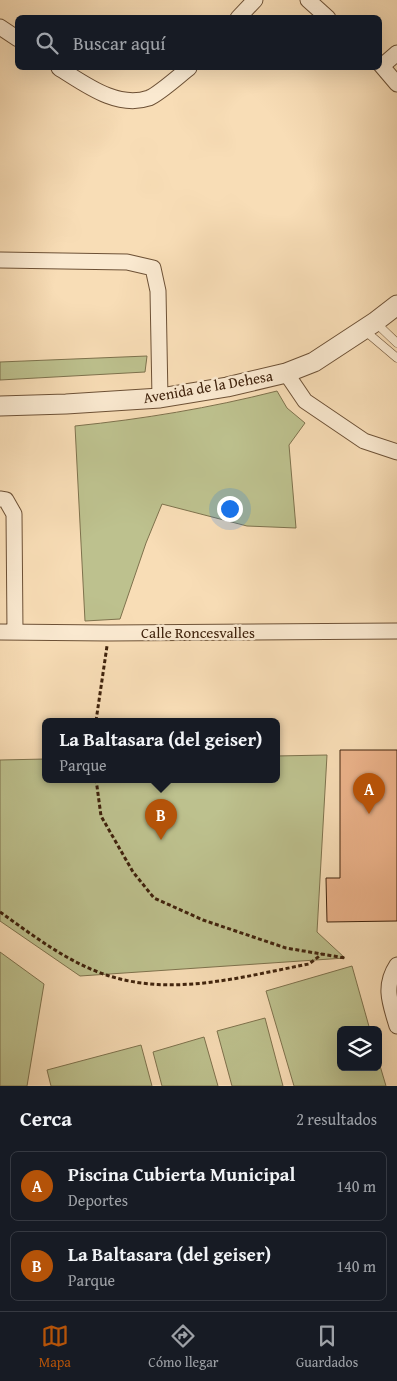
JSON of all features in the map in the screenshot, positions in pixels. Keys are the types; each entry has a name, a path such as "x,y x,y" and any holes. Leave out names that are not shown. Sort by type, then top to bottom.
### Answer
{"street":[{"path":"241,15 254,0"},
{"path":"308,0 325,15"},
{"path":"0,27 15,37"},
{"path":"382,64 397,53"},
{"path":"382,66 397,84"},
{"path":"63,70 89,87 126,102 150,98 186,70"},
{"path":"0,260 127,262 153,268 158,291 160,398"},
{"name":"Avenida de la Dehesa","path":"0,406 160,398 227,387 286,373 314,362 397,305"},
{"path":"286,373 305,401 364,441 397,452"},
{"path":"0,499 6,500 14,514 16,632"},
{"name":"Calle Roncesvalles","path":"0,632 397,631"},
{"path":"397,965 390,982 389,997 397,1026"}],"lane":[{"path":"369,326 397,343"},
{"path":"369,326 397,358"}],"path":[{"path":"96,718 108,633"},
{"path":"97,783 102,816 133,872 154,898 203,920 286,948 345,958"},
{"path":"0,912 58,952 98,972 134,982 172,986 209,984 309,964 322,954"}],"green space":[{"path":"147,356 145,372 0,380 0,362"},
{"path":"277,391 287,408 305,423 289,445 296,528 247,526 162,504 146,543 120,619 85,621 75,426 176,412 227,403"},
{"path":"327,755 317,932 345,958 80,976 0,921 0,760 42,759 42,783 280,783 280,756"},
{"path":"0,952 44,984 27,1086 0,1086"},
{"path":"352,966 369,1026 337,1026 337,1071 382,1071 386,1086 294,1086 266,991"},
{"path":"265,1018 283,1086 232,1086 217,1031"},
{"path":"204,1037 218,1086 162,1086 153,1052"},
{"path":"141,1045 152,1086 51,1086 47,1070"}],"building":[{"path":"340,750 397,750 397,921 327,922 326,878 340,878"}],"place":[{"name":"Piscina Cubierta Municipal","path":"369,814"},
{"name":"La Baltasara (del geiser)","path":"161,840"}]}
